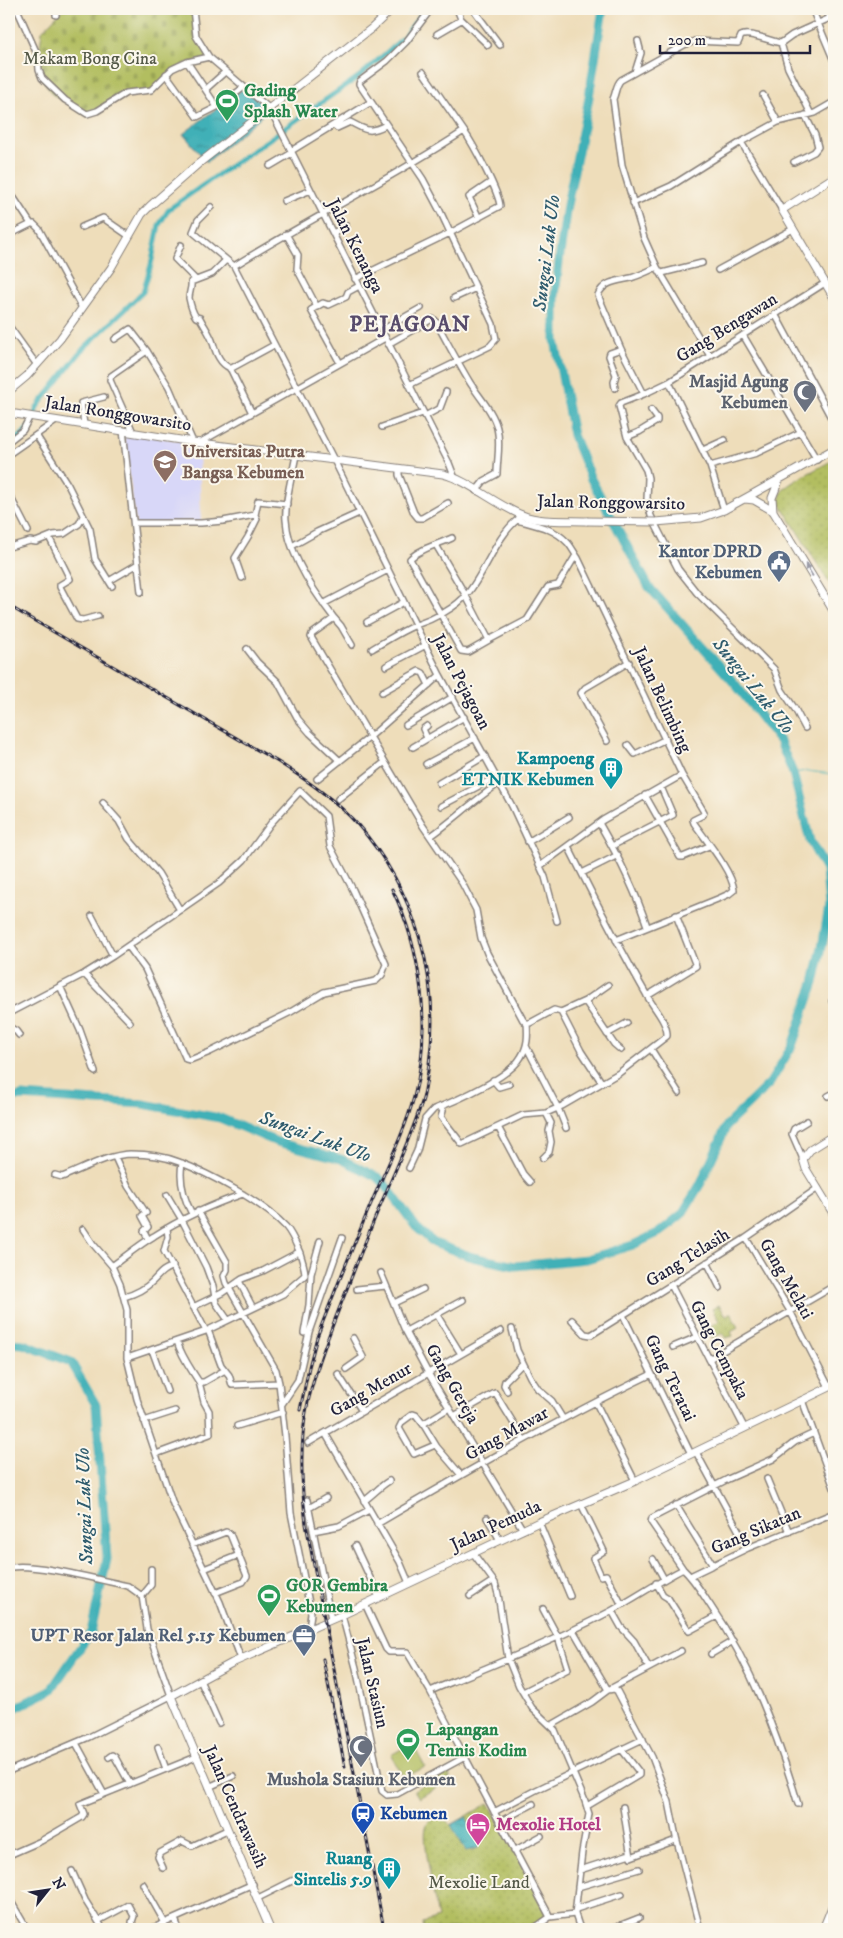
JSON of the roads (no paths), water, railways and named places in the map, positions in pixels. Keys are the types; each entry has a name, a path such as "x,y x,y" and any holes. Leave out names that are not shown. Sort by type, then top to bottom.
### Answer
{"main road":[{"path":"9,392 37,366 60,339 111,268 142,214 163,193 372,28 392,9"},
{"path":"834,177 782,210 834,298"},
{"name":"Jalan Ronggowarsito","path":"9,413 196,442 454,476 520,518 587,522 656,522 701,518 724,510 834,449"},
{"path":"779,481 772,498 773,511 834,611"},
{"path":"745,499 754,500 773,511"},
{"path":"834,1135 810,1150 803,1159 806,1169 834,1215"},
{"name":"Jalan Pemuda","path":"171,1696 241,1659 342,1615 539,1522 635,1481 832,1386"},
{"name":"Jalan Cendrawasih","path":"171,1696 227,1830 253,1884 270,1929"},
{"path":"823,1929 834,1902"},
{"path":"829,1929 834,1918"}],"street":[{"path":"17,9 38,56 39,70 42,78 65,100 87,114 98,111 126,93 152,90 172,69 187,62 209,57"},
{"path":"192,9 196,36 209,57 243,88 270,109"},
{"path":"409,385 490,346 496,339 493,324 423,179 371,102 360,82 406,42 431,9"},
{"path":"457,9 461,20 488,45"},
{"path":"473,9 500,44"},
{"path":"812,9 834,61"},
{"path":"710,356 657,267 644,238 622,165 612,101 617,92 618,83 635,72 695,41 738,43 742,35 748,34 770,41 781,42 830,18 826,9"},
{"path":"437,34 461,20"},
{"path":"635,72 640,53 638,41"},
{"path":"781,42 788,68 808,114 818,147 814,152 794,162"},
{"path":"187,62 217,106"},
{"path":"206,89 225,72"},
{"path":"355,279 450,233 500,206 479,157 464,131 423,72"},
{"path":"166,74 194,116 199,117 243,88"},
{"path":"763,95 778,122"},
{"path":"270,166 371,102"},
{"path":"633,202 671,186 778,122 808,114 834,102"},
{"name":"Jalan Kenanga","path":"270,109 454,476"},
{"path":"335,125 337,128 350,122 362,129 372,131 386,125"},
{"path":"211,208 198,220 193,232 234,266 464,131"},
{"path":"742,142 782,210"},
{"path":"479,218 469,197 490,182"},
{"path":"284,201 311,190"},
{"path":"9,198 14,198 31,224 39,228 82,308"},
{"path":"82,227 104,218 129,236"},
{"path":"9,235 31,224"},
{"path":"333,233 346,226"},
{"path":"718,270 792,229"},
{"path":"286,234 298,255 297,269 317,307"},
{"path":"181,245 175,259 196,280"},
{"path":"226,260 212,274 190,283 192,288 189,299 194,309 193,313 196,317 200,318 213,342 217,355 224,366 230,369 252,413"},
{"path":"662,273 702,263"},
{"name":"Jalan Pejagoan","path":"234,266 334,460 440,675 500,783 545,877 557,921"},
{"path":"644,394 621,349 598,296 602,288 610,282 632,278 657,267"},
{"name":"Gang Bengawan","path":"805,728 782,690 774,669 698,593 678,569 651,516 647,498 648,478 646,470 627,437 619,406 621,403 669,382 824,283"},
{"path":"340,363 311,311 323,303 329,306 346,298 348,292 359,286"},
{"path":"454,298 476,288"},
{"path":"382,330 421,308"},
{"path":"775,314 834,423"},
{"path":"388,344 432,319 435,320 458,362 490,413 497,431 499,452 496,464 497,474 484,481 476,491"},
{"path":"9,326 37,366"},
{"path":"115,339 130,328 169,387 196,442 386,338"},
{"path":"742,335 817,460"},
{"path":"230,369 274,344"},
{"path":"615,388 616,375 609,356 610,353 621,349"},
{"path":"133,432 110,380 112,376 147,351"},
{"path":"669,382 710,466 724,510"},
{"path":"382,427 424,415 440,408 446,392"},
{"path":"84,424 82,403 104,397"},
{"path":"627,437 656,421 657,418 651,410"},
{"path":"9,441 23,430 34,416"},
{"path":"9,454 56,420"},
{"path":"123,430 141,592"},
{"path":"710,466 757,453 800,432"},
{"path":"36,435 65,480 90,532 95,559 112,586"},
{"path":"703,450 725,440"},
{"path":"296,455 286,520 292,546 300,567 323,604 342,626 352,645"},
{"path":"399,468 399,475 414,513 418,518 422,518 448,503"},
{"path":"9,494 28,531"},
{"path":"242,578 235,558 257,519 255,515 258,500 287,504"},
{"path":"292,546 317,532 359,513"},
{"path":"134,523 201,523 255,515"},
{"path":"9,547 64,534 79,524 83,516"},
{"path":"372,649 416,626 424,624 466,596 476,583 507,531 520,518"},
{"name":"Jalan Belimbing","path":"520,518 550,530 568,543 576,555 682,775 599,823 540,866"},
{"path":"50,537 70,580 60,585 60,587 77,619 83,620 98,616"},
{"path":"452,538 410,559 463,652 527,620 548,587 558,585 576,555"},
{"path":"436,545 489,640"},
{"path":"109,581 138,564"},
{"path":"323,604 388,570"},
{"path":"367,622 404,602"},
{"path":"334,618 312,634 312,637 385,762 431,836 453,867 476,910 481,938 488,953 524,1020 528,1023"},
{"path":"386,666 426,645"},
{"path":"247,649 278,682 298,719 340,761"},
{"path":"607,741 581,693 585,688 629,662"},
{"path":"382,692 419,671 423,673 429,685"},
{"path":"317,780 370,737 440,675"},
{"path":"406,725 453,697"},
{"path":"413,747 464,717"},
{"path":"427,726 423,729 427,738"},
{"path":"426,764 475,738"},
{"path":"628,745 635,754 666,739"},
{"path":"439,783 485,756"},
{"path":"338,799 385,762"},
{"path":"616,940 720,898 734,890 729,877 693,821 704,814 703,808 682,775"},
{"path":"441,806 496,777"},
{"path":"431,836 474,800 500,783"},
{"path":"612,846 660,823 674,814 661,787"},
{"path":"9,1013 84,974 219,883 238,866 271,823 300,791 326,816 330,846 353,890 386,964 382,975 376,981 324,992 289,1013 190,1060 186,1059 145,970 128,946"},
{"path":"645,795 681,858 710,846"},
{"path":"103,803 118,821 129,839 158,873 180,910"},
{"path":"528,842 569,817"},
{"path":"599,823 634,889 647,926"},
{"path":"440,1107 443,1111 441,1118 461,1144 528,1113 546,1113 558,1108 619,1073 666,1039 668,1033 616,940 568,846"},
{"path":"582,873 618,856"},
{"path":"647,996 696,966 676,915"},
{"path":"92,916 113,956"},
{"path":"84,974 130,1022"},
{"path":"528,1023 554,1010 561,1012 585,1001 608,985"},
{"path":"60,986 80,1030 95,1072"},
{"path":"834,999 832,1001 834,1007"},
{"path":"585,1001 607,1034 621,1050"},
{"path":"561,1012 581,1051 602,1083"},
{"path":"409,1168 417,1151 425,1119 431,1111 493,1080 518,1063 526,1046 528,1023"},
{"path":"607,1034 627,1023"},
{"path":"9,1027 19,1035"},
{"path":"526,1046 558,1108 566,1128"},
{"path":"652,1049 679,1093"},
{"path":"493,1080 499,1088 509,1084"},
{"path":"828,1096 834,1093"},
{"path":"543,1158 550,1152 551,1142 549,1131 551,1124 546,1113"},
{"path":"803,1159 792,1134 794,1129 807,1121"},
{"path":"498,1127 523,1174 530,1182"},
{"path":"55,1175 62,1177 105,1159 128,1154 150,1155 182,1163 243,1194 260,1204 286,1227 294,1240 308,1274 310,1296 308,1326 298,1380 282,1404"},
{"path":"115,1158 128,1186 146,1213 142,1216 147,1226 144,1231 148,1239"},
{"path":"182,1163 181,1174 185,1198 192,1214"},
{"name":"Gang Telasih","path":"572,1320 589,1335 746,1238 818,1188"},
{"path":"112,1266 148,1239 192,1214 243,1194"},
{"path":"168,1195 206,1267 216,1303 228,1320"},
{"path":"198,1211 226,1262 227,1270 224,1279 276,1370 282,1404 291,1512 310,1613 308,1629"},
{"path":"167,1228 168,1236 163,1248 207,1331 232,1385 279,1383"},
{"path":"83,1229 112,1266 124,1297 128,1328 127,1358 144,1421 174,1504 215,1593 241,1659"},
{"path":"304,1333 342,1238"},
{"name":"Gang Melati","path":"746,1238 790,1310 832,1386"},
{"path":"127,1358 207,1331 283,1294 308,1274 320,1241"},
{"path":"194,1307 239,1281 264,1271 299,1252"},
{"path":"707,1262 720,1288"},
{"path":"124,1297 139,1292 153,1282 162,1271 173,1266"},
{"name":"Gang Gereja","path":"381,1274 406,1331 428,1373 523,1530"},
{"path":"239,1281 253,1308"},
{"name":"Gang Cempaka","path":"671,1285 744,1427"},
{"path":"357,1289 386,1286"},
{"path":"708,1358 834,1286"},
{"path":"394,1303 423,1289"},
{"path":"406,1331 463,1300"},
{"path":"436,1315 461,1354"},
{"name":"Gang Teratai","path":"624,1315 693,1453 748,1548"},
{"path":"512,1329 517,1350 535,1386 552,1401 563,1419"},
{"name":"Gang Menur","path":"410,1583 400,1562 325,1433 501,1331"},
{"path":"673,1347 697,1337"},
{"path":"346,1369 363,1357 353,1338"},
{"path":"156,1454 210,1434 209,1411 204,1402 199,1382 189,1364 183,1358 177,1341"},
{"path":"152,1350 167,1391"},
{"path":"507,1390 504,1385 505,1381 523,1363"},
{"path":"199,1382 204,1382 225,1370"},
{"path":"338,1374 362,1411"},
{"name":"Gang Mawar","path":"377,1524 524,1440 604,1397 652,1374"},
{"path":"454,1416 495,1393 524,1440"},
{"path":"802,1400 834,1488"},
{"path":"596,1403 635,1481"},
{"path":"423,1424 449,1408"},
{"path":"144,1421 175,1411"},
{"path":"237,1426 282,1412"},
{"path":"435,1444 414,1454 398,1428 402,1422 413,1414 416,1415 435,1444 461,1475"},
{"path":"308,1443 325,1433"},
{"path":"798,1804 781,1747 752,1675 718,1616 683,1569 651,1520 713,1486 773,1459 795,1442 814,1433"},
{"path":"828,1471 834,1469"},
{"path":"767,1479 790,1532"},
{"path":"364,1501 375,1493 378,1487 389,1481"},
{"path":"308,1508 326,1498"},
{"path":"307,1500 331,1619"},
{"path":"580,1504 604,1551 592,1558 601,1576 606,1575 622,1605"},
{"path":"676,1505 713,1565"},
{"path":"313,1531 339,1526 369,1510"},
{"name":"Gang Sikatan","path":"690,1576 748,1548 834,1513"},
{"path":"487,1518 500,1540"},
{"path":"539,1522 570,1596"},
{"path":"192,1545 227,1532 230,1534 247,1574 246,1580 215,1593"},
{"path":"355,1546 379,1597"},
{"path":"474,1553 493,1580 498,1594 508,1659 523,1692 536,1712 556,1730 587,1806 589,1814 588,1826 582,1852 576,1911 580,1929"},
{"path":"204,1570 239,1555"},
{"path":"653,1559 664,1580"},
{"path":"9,1568 20,1566 128,1586 142,1596 148,1629 171,1696 76,1743 43,1755 9,1771"},
{"path":"142,1596 151,1586 151,1568"},
{"path":"430,1690 508,1659 573,1630 622,1605 683,1569"},
{"path":"470,1596 493,1580"},
{"path":"656,1584 663,1595 668,1598 689,1631 718,1616"},
{"path":"365,1604 386,1649 389,1652 406,1652 430,1690 550,1918"},
{"path":"523,1692 568,1669 558,1637 543,1609"},
{"path":"612,1610 620,1625 636,1643 649,1668"},
{"name":"Jalan Stasiun","path":"342,1615 384,1793 397,1794 465,1757"},
{"path":"573,1630 608,1690"},
{"path":"711,1654 733,1641"},
{"path":"552,1725 592,1702 608,1690 681,1651"},
{"path":"200,1680 219,1723"},
{"path":"608,1690 614,1689 617,1691 652,1757 669,1802 676,1840 700,1929"},
{"path":"494,1812 643,1739"},
{"path":"76,1743 104,1794"},
{"path":"158,1747 166,1769"},
{"path":"587,1806 639,1775 639,1772 622,1750"},
{"path":"109,1757 112,1755 115,1757 130,1784"},
{"path":"9,1855 41,1841 82,1817 84,1814 80,1804 196,1757"},
{"path":"209,1787 233,1776"},
{"path":"499,1822 533,1804"},
{"path":"622,1807 630,1854"},
{"path":"163,1868 158,1857 160,1853 182,1841 192,1846 227,1830"},
{"path":"514,1851 540,1836"},
{"path":"580,1870 630,1854 632,1857 676,1840"},
{"path":"578,1887 639,1869"},
{"path":"72,1871 84,1900 103,1929"},
{"path":"258,1898 296,1879"},
{"path":"143,1884 165,1923"},
{"path":"151,1929 253,1884"},
{"path":"533,1929 550,1918 576,1911 622,1894"},
{"path":"9,1900 28,1929"},
{"path":"98,1921 128,1905 134,1916 132,1922 135,1929"},
{"path":"611,1929 639,1918"},
{"path":"174,1919 179,1929"}],"water":[{"name":"Gading Splash Water","path":"243,88 270,109 207,162 183,134"},
{"path":"466,1817 480,1842 478,1848 466,1851 451,1825"}],"waterway":[{"path":"9,444 21,436 32,424 37,407 84,348 143,292 151,265 159,225 169,209 361,75 404,37 425,9"},
{"name":"Sungai Luk Ulo","path":"9,1099 21,1096 143,1104 220,1118 277,1142 341,1159 379,1178 416,1227 434,1243 472,1257 515,1266 587,1259 633,1245 660,1232 682,1214 701,1183 727,1125 770,1083 792,1046 814,983 823,942 829,907 826,870 810,841 793,773 780,742 736,685 649,587 591,479 573,435 555,340 555,296 567,205 588,103 603,9"},
{"path":"793,773 807,771 832,774 834,777"},
{"name":"Sungai Luk Ulo","path":"9,1343 23,1344 71,1362 96,1405 107,1559 91,1632 51,1690 9,1711"}],"railway":[{"path":"9,606 278,762 330,798 358,825 378,850 395,878 409,907 419,937 427,968 431,1000 432,1032 424,1093 410,1136 370,1230 325,1347 308,1402 302,1447 302,1478 306,1524 384,1929"},
{"path":"300,1410 317,1337 405,1125 414,1097 419,1071 423,1018 417,964 411,938 392,889"},
{"path":"323,1659 345,1767"}],"place":[{"name":"Gading Splash Water","path":"227,122"},
{"name":"Masjid Agung Kebumen","path":"805,413"},
{"name":"Universitas Putra Bangsa Kebumen","path":"165,483"},
{"name":"Kantor DPRD Kebumen","path":"779,583"},
{"name":"Kampoeng ETNIK Kebumen","path":"611,790"},
{"name":"GOR Gembira Kebumen","path":"269,1617"},
{"name":"UPT Resor Jalan Rel 5.15 Kebumen","path":"304,1657"},
{"name":"Lapangan Tennis Kodim","path":"408,1761"},
{"name":"Mushola Stasiun Kebumen","path":"361,1768"},
{"name":"Kebumen","path":"363,1835"},
{"name":"Mexolie Hotel","path":"478,1846"},
{"name":"Ruang Sintelis 5.9","path":"389,1890"}],"district":[{"name":"PEJAGOAN","path":"410,324"}],"park label":[{"name":"Makam Bong Cina","path":"90,59"},
{"name":"Mexolie Land","path":"479,1883"}]}
